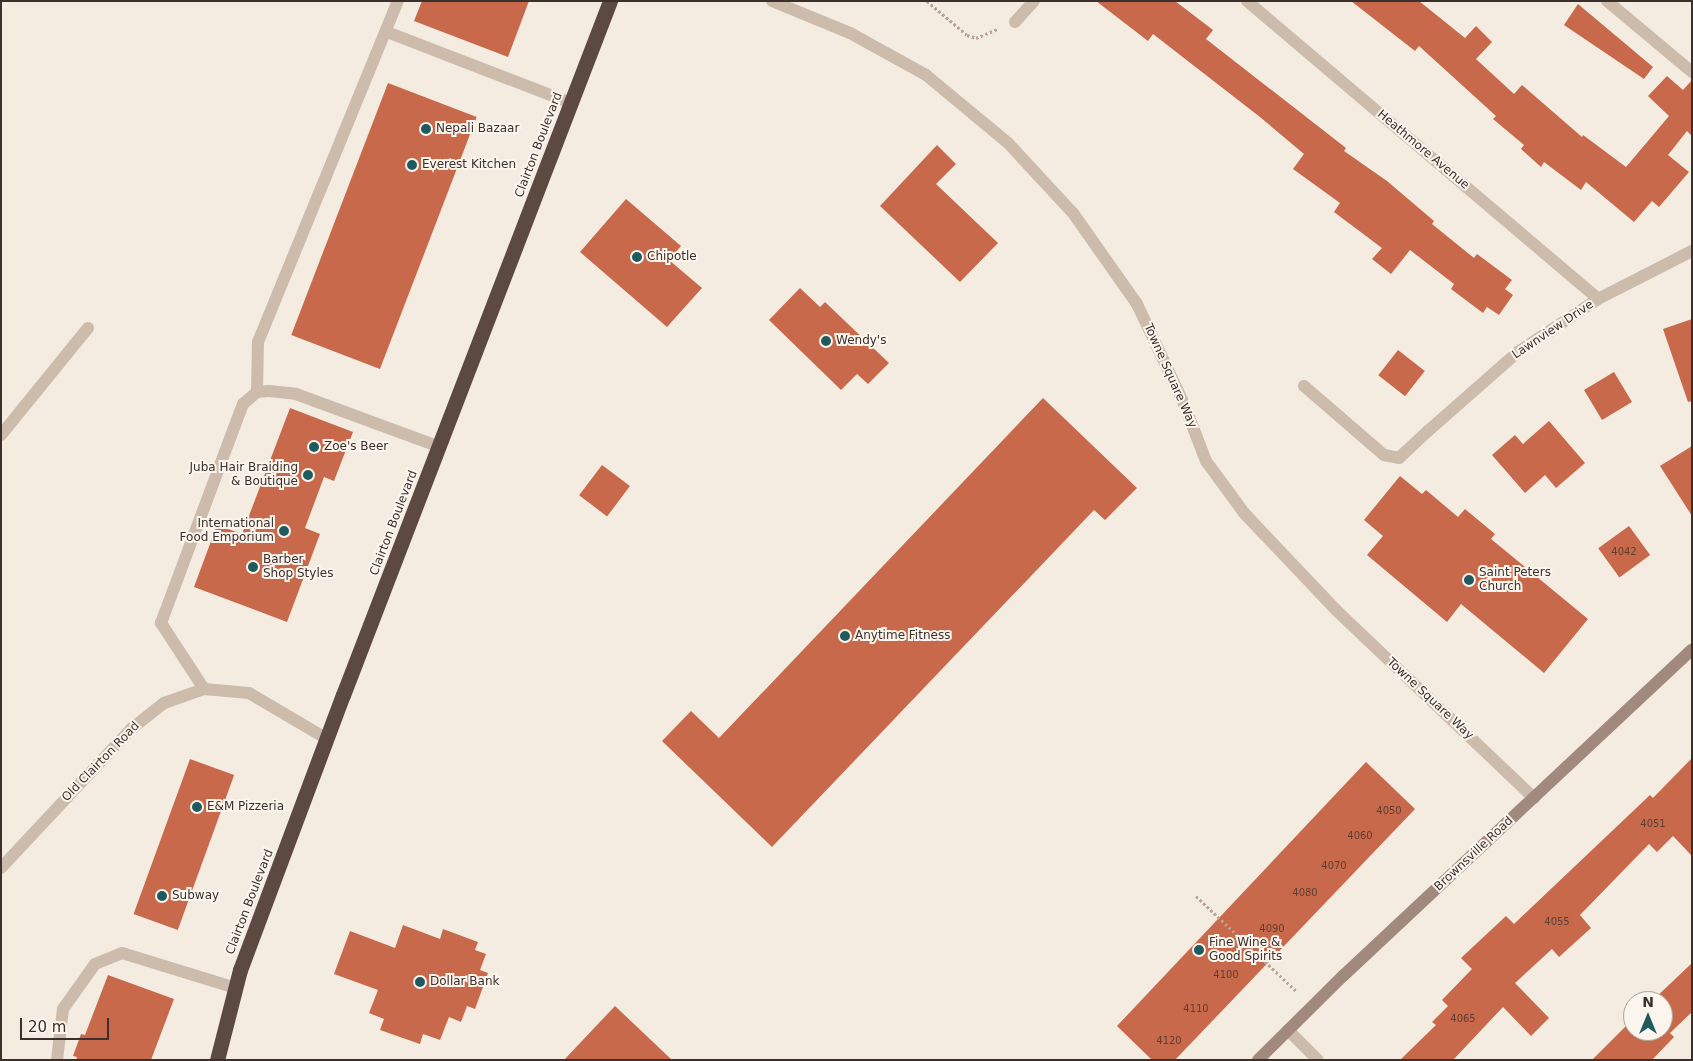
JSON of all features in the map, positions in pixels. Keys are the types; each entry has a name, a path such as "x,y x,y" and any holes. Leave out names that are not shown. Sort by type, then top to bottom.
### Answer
{"highway":[{"name":"Clairton Boulevard","path":"216,1060 236,988 327,740 610,1"}],"main road":[{"name":"Brownsville Road","path":"1258,1060 1312,1006 1692,649"}],"street":[{"path":"257,392 258,342 387,32 398,1"},
{"name":"Towne Square Way","path":"772,1 850,33 926,75 1009,144 1073,213 1137,304 1184,404 1206,461 1244,512 1337,611 1534,798"},
{"path":"1015,22 1034,1"},
{"name":"Heathmore Avenue","path":"1247,1 1598,299"},
{"path":"1608,1 1692,72"},
{"path":"387,32 572,103"},
{"name":"Lawnview Drive","path":"1304,386 1384,455 1399,458 1518,352 1598,299 1692,251"},
{"path":"1,435 88,328"},
{"path":"204,690 161,623 244,404 257,392 269,391 296,394 440,447"},
{"name":"Old Clairton Road","path":"1,868 131,729 164,703 204,690 249,693 327,740"},
{"path":"57,1060 63,1008 95,964 122,953 236,988"},
{"path":"1288,1030 1318,1060"}],"path":[{"path":"926,1 967,35 976,38"},
{"path":"1196,896 1312,1006"}],"building":[{"path":"422,1 529,1 508,57 414,21"},
{"path":"1096,1 1175,1 1213,30 1206,39 1346,148 1344,151 1387,181 1434,221 1432,224 1474,258 1477,254 1512,280 1505,289 1513,295 1499,315 1487,307 1483,313 1451,289 1454,284 1410,250 1391,274 1372,259 1382,248 1334,212 1340,203 1293,169 1304,154 1260,117 1153,34 1148,41"},
{"path":"1351,1 1419,1 1465,38 1476,26 1492,42 1476,59 1514,94 1522,85 1582,137 1583,135 1626,167 1669,116 1648,96 1667,76 1683,90 1692,80 1692,136 1687,131 1668,155 1689,172 1659,207 1652,201 1634,222 1586,182 1581,190 1544,162 1541,167 1521,149 1524,145 1493,119 1496,116 1419,46 1415,51"},
{"path":"1578,4 1653,67 1644,79 1564,25"},
{"path":"388,83 477,117 380,369 291,335"},
{"path":"937,145 956,164 936,184 998,243 960,282 880,206"},
{"path":"626,199 681,246 669,260 702,288 667,327 580,252"},
{"path":"800,288 820,307 825,302 889,363 868,384 857,374 841,390 769,320"},
{"path":"1692,319 1692,401 1688,402 1663,329"},
{"path":"1398,350 1425,371 1405,396 1378,375"},
{"path":"1614,372 1632,402 1602,420 1584,390"},
{"path":"1043,398 1137,488 1105,520 1094,510 772,847 662,741 691,711 719,738"},
{"path":"290,408 353,432 334,481 324,477 305,528 320,534 287,622 194,587 217,525 242,534"},
{"path":"1549,421 1585,463 1556,488 1545,475 1525,493 1492,455 1515,435 1523,444"},
{"path":"1692,446 1692,516 1660,466"},
{"path":"602,465 630,486 607,516 579,495"},
{"name":"Saint Peters Church","path":"1400,476 1422,494 1426,490 1458,517 1465,509 1495,534 1491,539 1588,619 1544,673 1461,604 1447,622 1367,555 1383,536 1364,520"},
{"path":"1629,526 1650,555 1619,577 1598,548"},
{"path":"1692,758 1692,856 1673,836 1657,852 1649,844 1580,915 1591,928 1559,957 1552,949 1515,983 1549,1018 1531,1036 1503,1007 1453,1060 1400,1060 1436,1025 1432,1022 1448,1006 1442,1000 1472,969 1461,958 1506,916 1514,924 1650,795 1653,798"},
{"path":"190,759 234,775 178,930 134,914"},
{"path":"1366,762 1415,809 1175,1060 1152,1060 1117,1026"},
{"name":"Dollar Bank","path":"403,925 440,939 443,929 478,942 475,950 486,954 480,970 488,973 475,1009 467,1006 461,1022 449,1017 440,1040 423,1034 420,1044 380,1030 384,1019 369,1013 378,990 334,974 350,931 395,948"},
{"path":"1692,963 1692,1012 1673,1030 1673,991 1663,991"},
{"path":"108,975 174,999 151,1060 76,1060 77,1057 73,1056 81,1034 85,1035"},
{"path":"615,1006 672,1060 564,1060"},
{"path":"1623,1029 1623,1041 1670,1041 1652,1060 1592,1060"}],"place":[{"name":"Nepali Bazaar","path":"426,129"},
{"name":"Everest Kitchen","path":"412,165"},
{"name":"Chipotle","path":"637,257"},
{"name":"Wendy's","path":"826,341"},
{"name":"Zoe's Beer","path":"314,447"},
{"name":"Juba Hair Braiding & Boutique","path":"308,475"},
{"name":"International Food Emporium","path":"284,531"},
{"name":"Barber Shop Styles","path":"253,567"},
{"name":"Saint Peters Church","path":"1469,580"},
{"name":"Anytime Fitness","path":"845,636"},
{"name":"E&M Pizzeria","path":"197,807"},
{"name":"Subway","path":"162,896"},
{"name":"Fine Wine & Good Spirits","path":"1199,950"},
{"name":"Dollar Bank","path":"420,982"}]}
